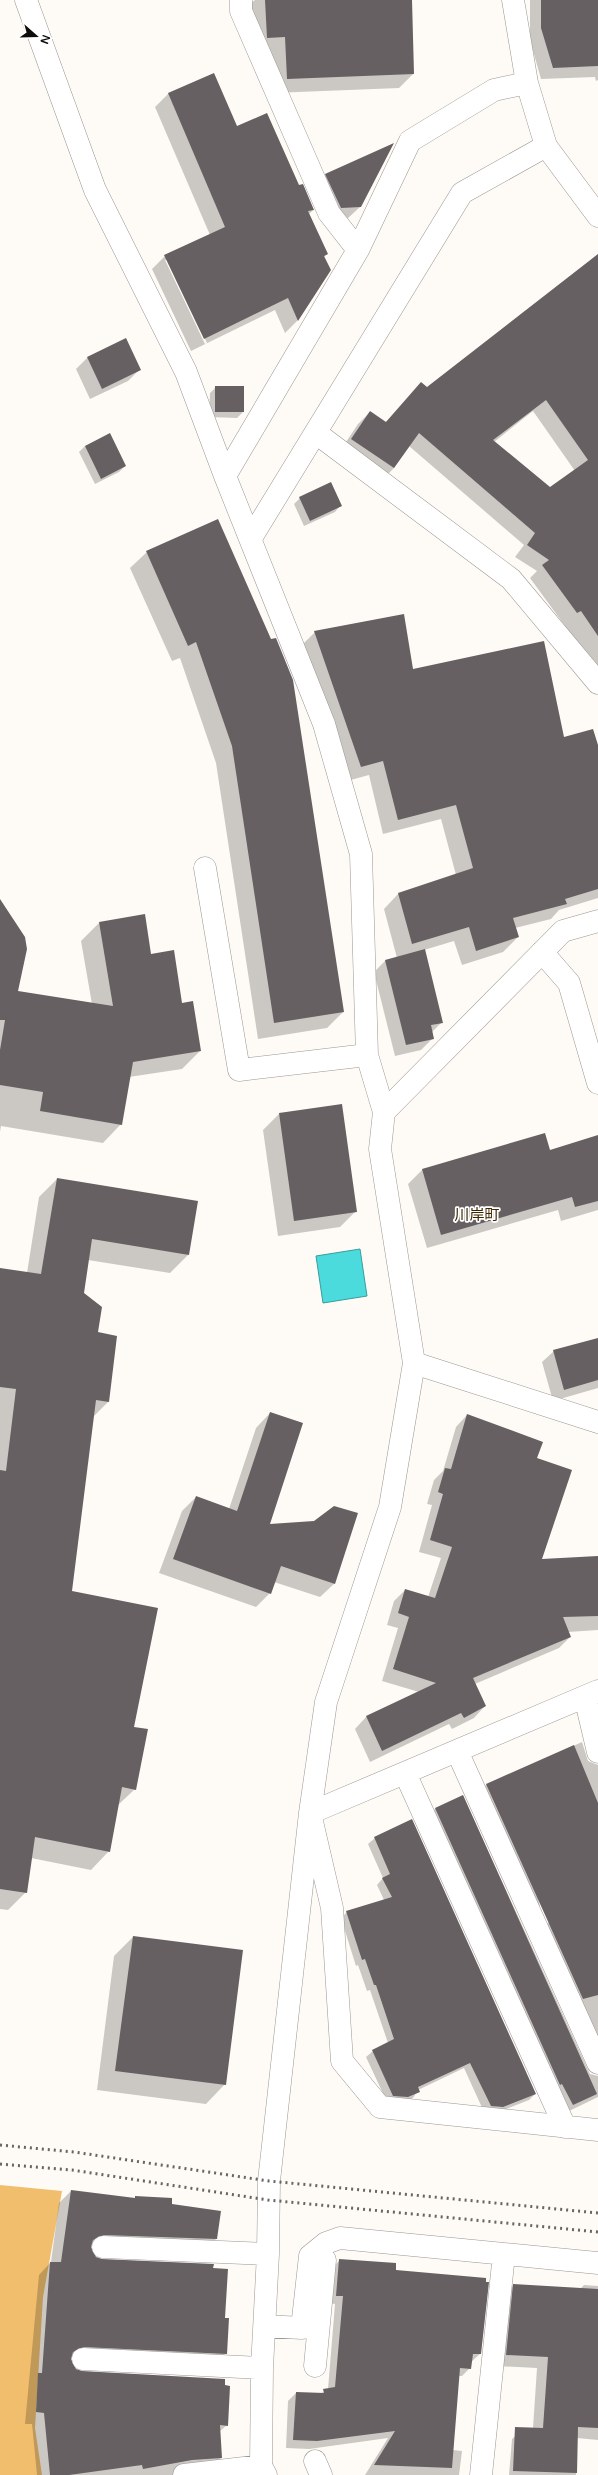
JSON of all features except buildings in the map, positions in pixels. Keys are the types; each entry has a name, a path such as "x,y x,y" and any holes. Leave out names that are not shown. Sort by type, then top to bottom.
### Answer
{"street":[{"path":"26,0 95,190 186,372 225,476 324,724 361,854 366,1055 384,1112 380,1149 414,1363 390,1507 326,1702 310,1813 269,2181 268,2254 262,2368 264,2470 184,2475"},
{"path":"242,0 242,11 329,214 358,250"},
{"path":"512,0 527,83 546,146 598,216"},
{"path":"225,476 358,250 410,141 494,90 527,83"},
{"path":"251,538 462,193 546,146"},
{"path":"316,433 511,579 598,683"},
{"path":"206,868 239,1070 366,1055"},
{"path":"384,1112 563,931 598,921"},
{"path":"542,952 569,983 598,1083"},
{"path":"414,1363 598,1422"},
{"path":"310,1813 591,1694 598,1752"},
{"path":"457,1751 598,2063"},
{"path":"406,1773 564,2127"},
{"path":"310,1813 332,1908 342,2061 380,2107 598,2130"},
{"path":"265,2326 302,2328 310,2256 326,2242 340,2238 598,2263"},
{"path":"315,2366 326,2242"},
{"path":"104,2247 268,2254"},
{"path":"481,2475 504,2254"},
{"path":"83,2359 262,2368"}],"shaded area":[{"path":"0,2185 62,2191 43,2297 35,2428 42,2475 0,2475"}],"water":[{"path":"360,1249 367,1296 323,1303 316,1256"}],"railway":[{"path":"0,2145 74,2152 269,2181 598,2213"},
{"path":"0,2164 72,2170 268,2200 598,2232"}],"district":[{"name":"川岸町","path":"477,1215"}]}
